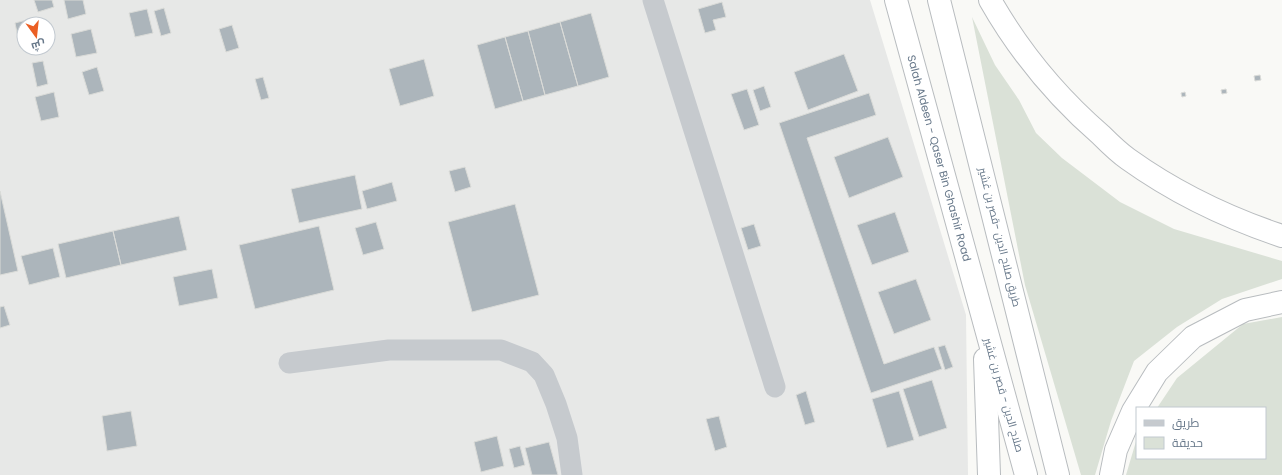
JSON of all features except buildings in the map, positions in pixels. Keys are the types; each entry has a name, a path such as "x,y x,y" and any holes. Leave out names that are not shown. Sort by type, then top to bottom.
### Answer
{"highway":[{"name":"Salah Aldeen - Qaser Bin Ghashir Road","path":"896,0 982,316"},
{"name":"طريق صلاح الدين -قصر بن غشير","path":"939,0 1058,475"},
{"path":"990,0 1009,32 1045,80 1082,119 1127,159 1166,183 1238,221 1282,236"},
{"path":"1136,407 1157,372 1193,337 1244,310 1282,302"},
{"path":"982,316 988,406 989,475"},
{"name":"صلاح الدين - قصر بن غشير","path":"982,316 1026,475"},
{"path":"1110,475 1116,450 1136,408"}],"street":[{"path":"653,0 775,387"},
{"path":"289,363 389,350 501,350 532,362 544,375 556,404 566,438 572,475"}],"shaded area":[{"path":"0,0 870,0 966,315 968,475 0,475"}],"green space":[{"path":"972,17 995,65 1019,100 1036,133 1062,158 1120,202 1174,229 1282,261 1282,279 1222,299 1177,327 1134,361 1111,421 1095,475 1081,475 1025,285"},
{"path":"1282,317 1282,475 1126,475 1136,441 1136,459 1266,459 1266,407 1158,407 1177,378 1243,324"}]}
